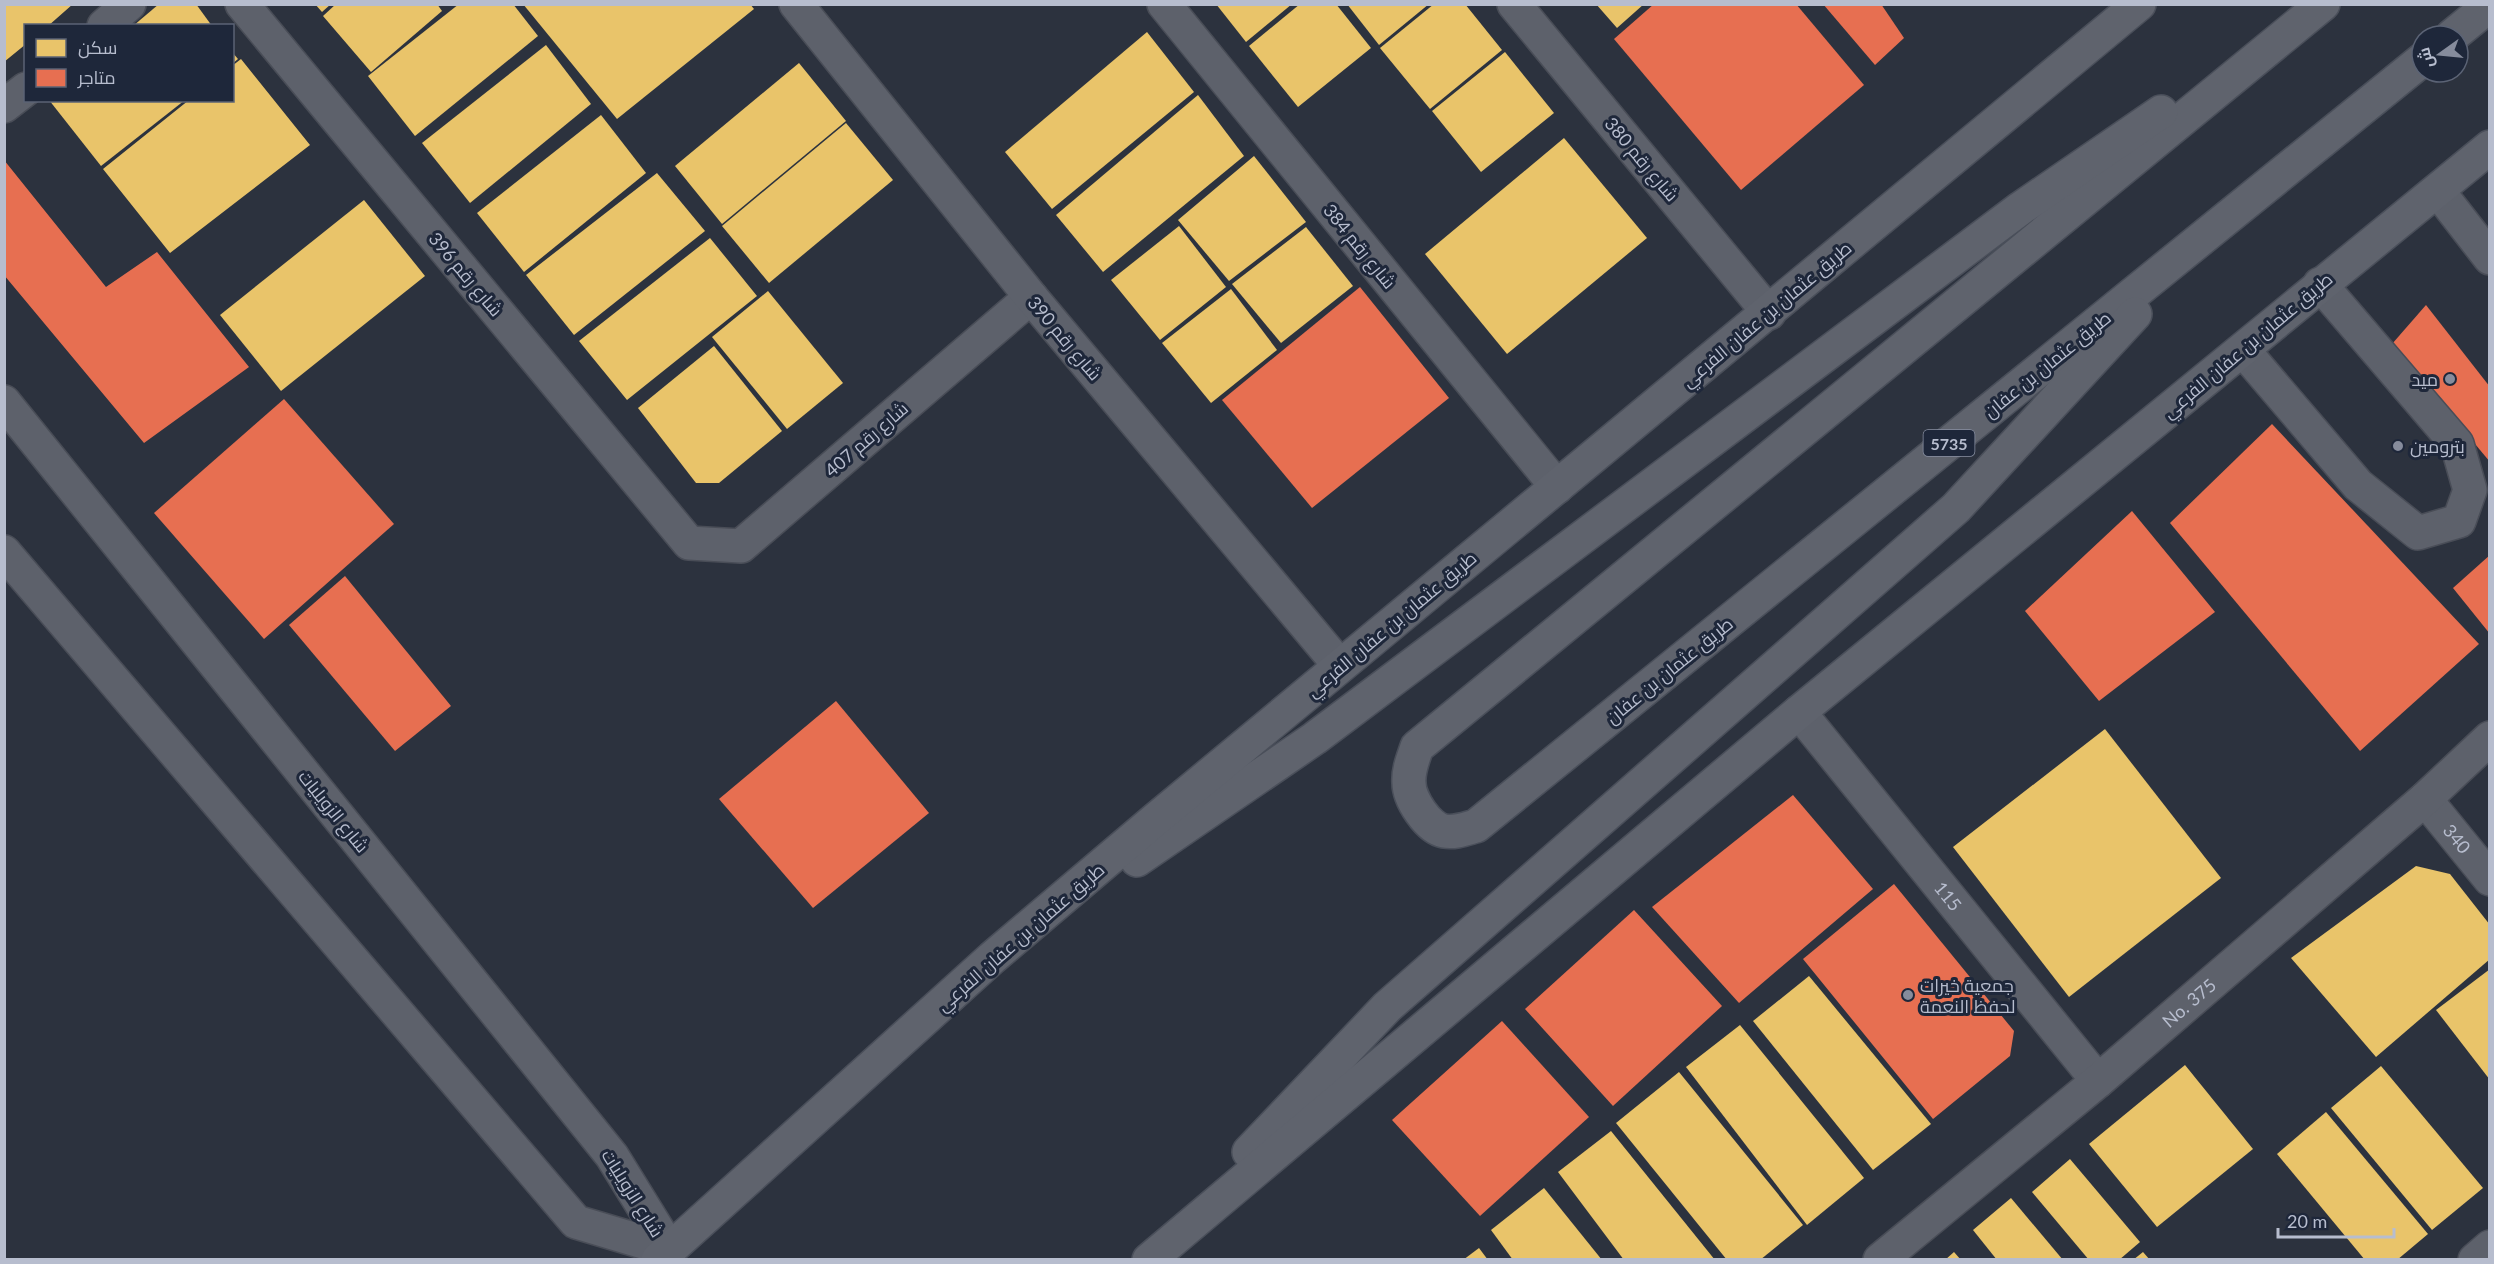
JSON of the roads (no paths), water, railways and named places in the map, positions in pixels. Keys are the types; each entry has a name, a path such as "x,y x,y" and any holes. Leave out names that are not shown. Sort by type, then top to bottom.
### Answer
{"main road":[{"name":"طريق عثمان بن عفان","path":"2321,4 1417,747 1410,768 1408,786 1413,800 1421,811 1441,831 1458,831 1476,826 2410,70"},
{"path":"992,958 1315,738 2021,208 2321,4"},
{"path":"2467,24 2490,5"},
{"name":"طريق عثمان بن عفان الفرعي","path":"664,1255 992,958 1340,666 1769,313 2133,6"},
{"name":"طريق عثمان بن عفان الفرعي","path":"1148,1260 1799,712 2490,147"},
{"path":"1148,1260 1387,1007 1956,508 2212,231"}],"street":[{"path":"106,24 129,4"},
{"name":"شارع رقم 396","path":"242,4 689,543"},
{"name":"شارع رقم 390","path":"796,4 1031,297 1340,666"},
{"name":"شارع رقم 384","path":"1164,4 1557,487"},
{"name":"شارع رقم 380","path":"1514,4 1769,313"},
{"path":"4,106 24,91"},
{"path":"2438,191 2490,258"},
{"path":"2243,350 2358,485 2418,533 2459,521 2470,490 2457,444 2320,284"},
{"name":"شارع رقم 407","path":"689,543 741,546 1031,297"},
{"name":"شارع الزويليات","path":"4,402 612,1156 664,1255"},
{"name":"شارع الزويليات","path":"4,552 576,1222 664,1255"},
{"name":"115","path":"1799,712 2098,1081"},
{"name":"No. 375","path":"1880,1260 2098,1081 2426,799 2490,738"},
{"name":"340","path":"2426,799 2490,879"},
{"path":"2475,1260 2490,1247"}],"place":[{"name":"ميد","path":"2450,379"},
{"name":"بترومين","path":"2398,446"},
{"name":"جمعية خيرات لحفظ النعمة","path":"1908,995"}]}
